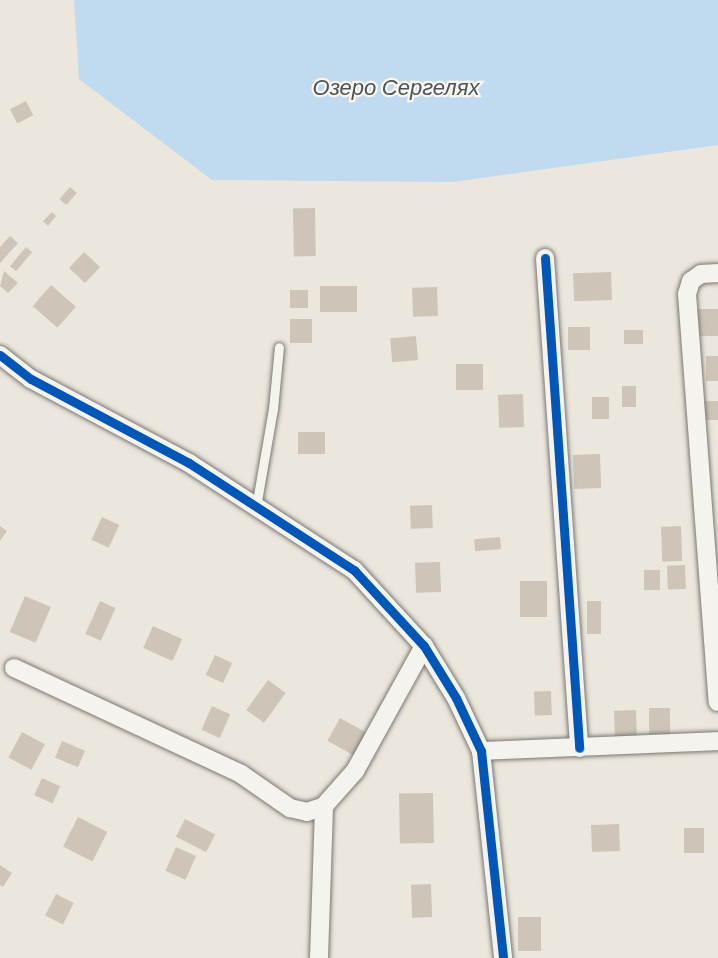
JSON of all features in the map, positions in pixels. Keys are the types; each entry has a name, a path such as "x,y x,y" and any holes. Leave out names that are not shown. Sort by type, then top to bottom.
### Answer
{"street":[{"path":"545,258 579,748"},
{"path":"718,273 701,274 691,280 687,294 718,702"},
{"path":"0,355 31,379 189,463 354,570 424,646 456,698 481,751 503,958"},
{"path":"14,668 241,774 290,808 307,812 324,806 355,771 424,646"},
{"path":"481,751 718,741"},
{"path":"318,958 324,806"}],"lane":[{"path":"256,507 273,410 279,347"}],"water":[{"name":"Озеро Сергелях","path":"74,0 718,0 718,145 453,182 212,180 79,79"}],"building":[{"path":"26,101 33,115 17,123 10,109"},
{"path":"70,187 77,193 66,205 60,199"},
{"path":"293,208 315,208 316,256 294,256"},
{"path":"52,212 56,216 48,226 43,221"},
{"path":"10,236 18,243 0,263 0,247"},
{"path":"26,247 32,252 16,271 10,266"},
{"path":"84,252 100,267 85,283 69,268"},
{"path":"4,271 18,283 8,293 0,286"},
{"path":"611,272 612,300 574,301 573,273"},
{"path":"51,285 76,307 58,328 33,306"},
{"path":"320,286 357,286 357,312 320,312"},
{"path":"437,287 438,316 413,317 412,288"},
{"path":"290,290 308,290 308,308 290,308"},
{"path":"697,309 718,309 718,336 697,336"},
{"path":"290,319 312,319 312,343 290,343"},
{"path":"568,327 590,327 590,350 568,350"},
{"path":"624,330 643,330 643,344 624,344"},
{"path":"416,336 418,360 392,362 390,338"},
{"path":"706,356 718,356 718,381 706,381"},
{"path":"456,364 483,364 483,390 456,390"},
{"path":"622,386 636,386 636,407 622,407"},
{"path":"523,394 524,427 499,428 498,395"},
{"path":"592,397 609,397 609,419 592,419"},
{"path":"704,401 718,401 718,420 704,420"},
{"path":"298,432 325,432 325,454 298,454"},
{"path":"600,454 601,488 574,489 573,455"},
{"path":"432,505 433,528 411,529 410,506"},
{"path":"102,517 119,525 109,548 91,540"},
{"path":"0,526 7,531 0,541"},
{"path":"681,526 682,561 662,562 661,527"},
{"path":"500,537 501,549 475,551 474,539"},
{"path":"440,562 441,592 416,593 415,563"},
{"path":"685,565 686,589 668,590 667,566"},
{"path":"644,570 660,570 660,590 644,590"},
{"path":"520,581 547,581 547,617 520,617"},
{"path":"25,596 51,607 36,643 10,632"},
{"path":"100,601 116,608 101,641 85,634"},
{"path":"587,601 601,601 601,634 587,634"},
{"path":"153,626 182,639 172,661 143,648"},
{"path":"215,655 232,663 223,683 206,675"},
{"path":"268,680 286,693 264,723 246,710"},
{"path":"551,691 552,715 535,716 534,692"},
{"path":"212,706 230,714 220,738 201,730"},
{"path":"649,708 670,708 670,737 649,737"},
{"path":"636,710 637,739 615,740 614,711"},
{"path":"340,718 367,733 355,756 327,741"},
{"path":"22,732 45,744 31,770 8,758"},
{"path":"62,741 85,751 78,767 55,758"},
{"path":"42,778 60,786 53,803 34,795"},
{"path":"433,793 434,843 400,844 399,794"},
{"path":"78,817 107,832 92,861 63,846"},
{"path":"185,819 215,834 206,852 176,837"},
{"path":"619,824 620,851 592,852 591,825"},
{"path":"684,828 704,828 704,853 684,853"},
{"path":"176,847 196,856 186,880 165,871"},
{"path":"0,865 12,873 3,887 0,885"},
{"path":"431,884 432,917 412,918 411,885"},
{"path":"56,894 74,903 63,924 45,915"},
{"path":"518,917 541,917 541,951 518,951"}],"cycle path":[{"path":"545,258 579,748"},
{"path":"0,355 31,379 189,463 354,570 424,646 456,698 481,751 503,958"}]}
